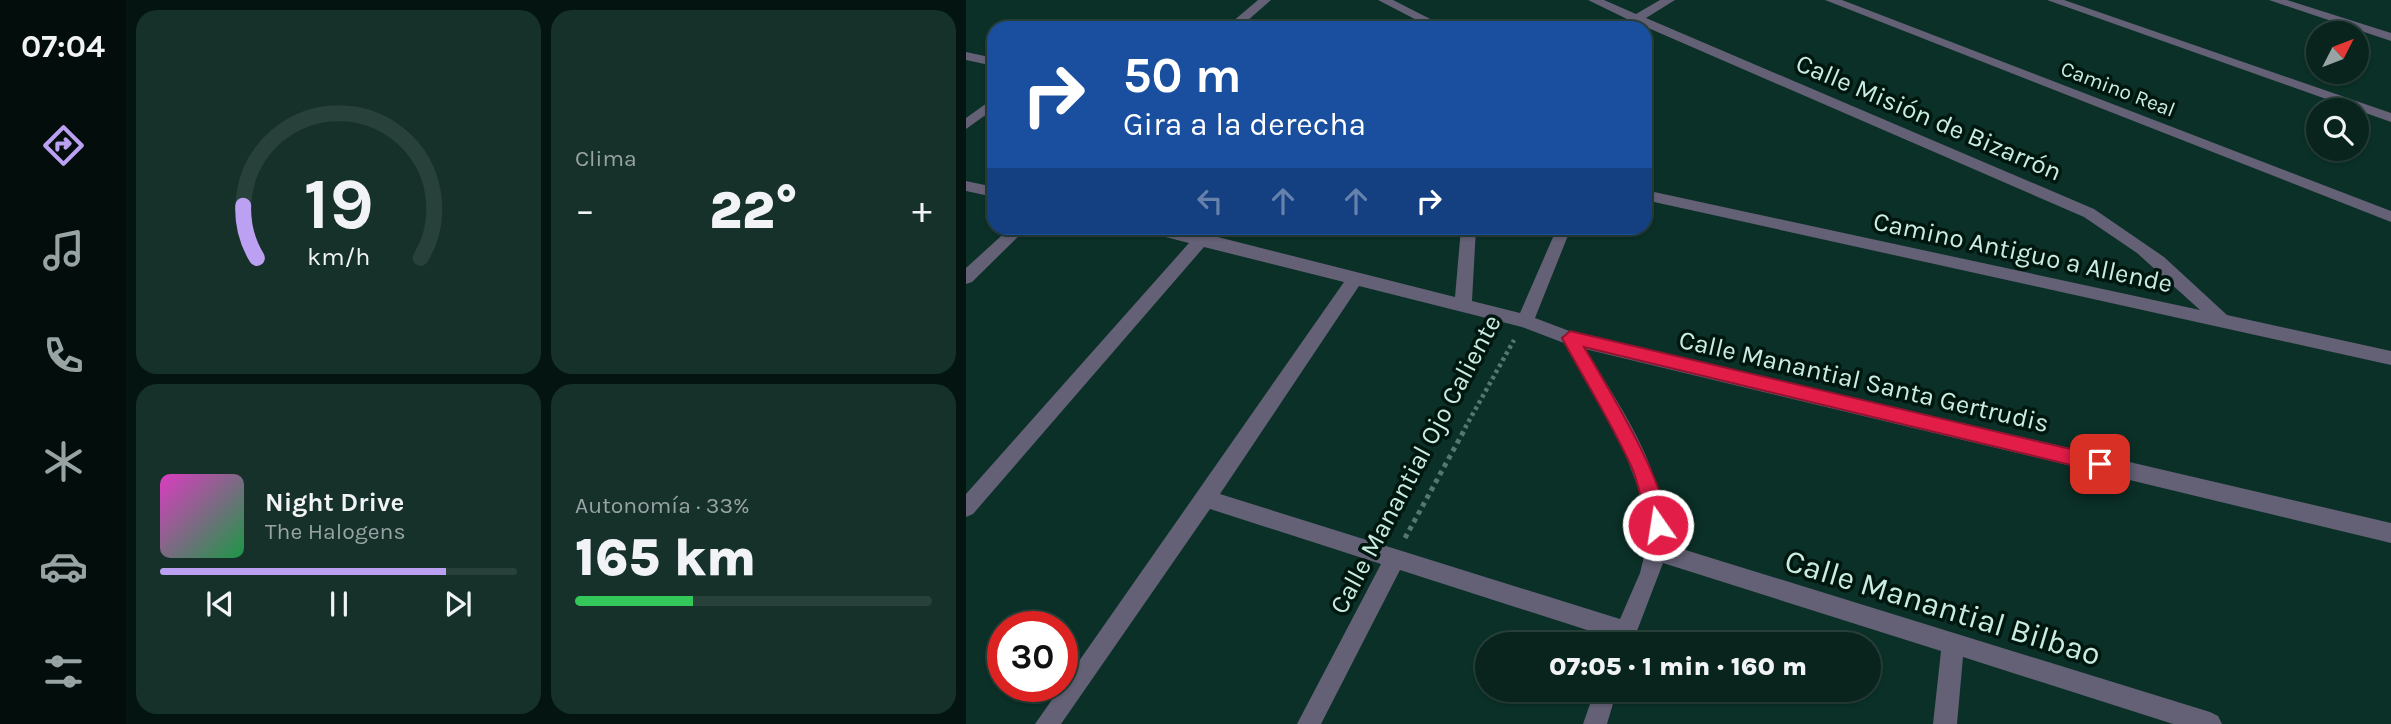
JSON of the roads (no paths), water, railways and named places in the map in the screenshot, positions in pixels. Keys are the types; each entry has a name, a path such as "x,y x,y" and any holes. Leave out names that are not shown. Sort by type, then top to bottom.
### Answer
{"street":[{"path":"1240,21 1265,0"},
{"path":"1384,0 1428,21"},
{"name":"Calle Misión de Bizarrón","path":"1594,0 1630,21"},
{"path":"1636,21 1669,0"},
{"name":"Camino Real","path":"1830,0 2391,217"},
{"path":"2053,0 2391,118"},
{"path":"2275,0 2391,37"},
{"name":"Calle Misión de Bizarrón","path":"1652,31 2089,213 2129,236 2154,256 2220,319"},
{"path":"966,56 987,60"},
{"path":"966,125 987,108"},
{"path":"966,186 987,190"},
{"name":"Camino Antiguo a Allende","path":"1652,197 2391,358"},
{"path":"966,278 1012,235"},
{"path":"1181,235 1525,321"},
{"path":"1463,306 1468,235"},
{"name":"Calle Manantial Ojo Caliente","path":"1525,321 1561,235"},
{"path":"966,508 1202,240"},
{"path":"1047,724 1206,499 1356,279"},
{"name":"Calle Manantial Santa Gertrudis","path":"1525,321 1570,338 2391,533"},
{"path":"1570,338 1620,425 1642,470 1658,525 1656,551 1625,632"},
{"path":"1206,499 1395,558 1606,632"},
{"name":"Calle Manantial Bilbao","path":"1656,551 2210,724"},
{"name":"Calle Manantial Ojo Caliente","path":"1309,724 1395,558"},
{"path":"1945,724 1953,642"},
{"path":"1595,724 1602,702"}]}
